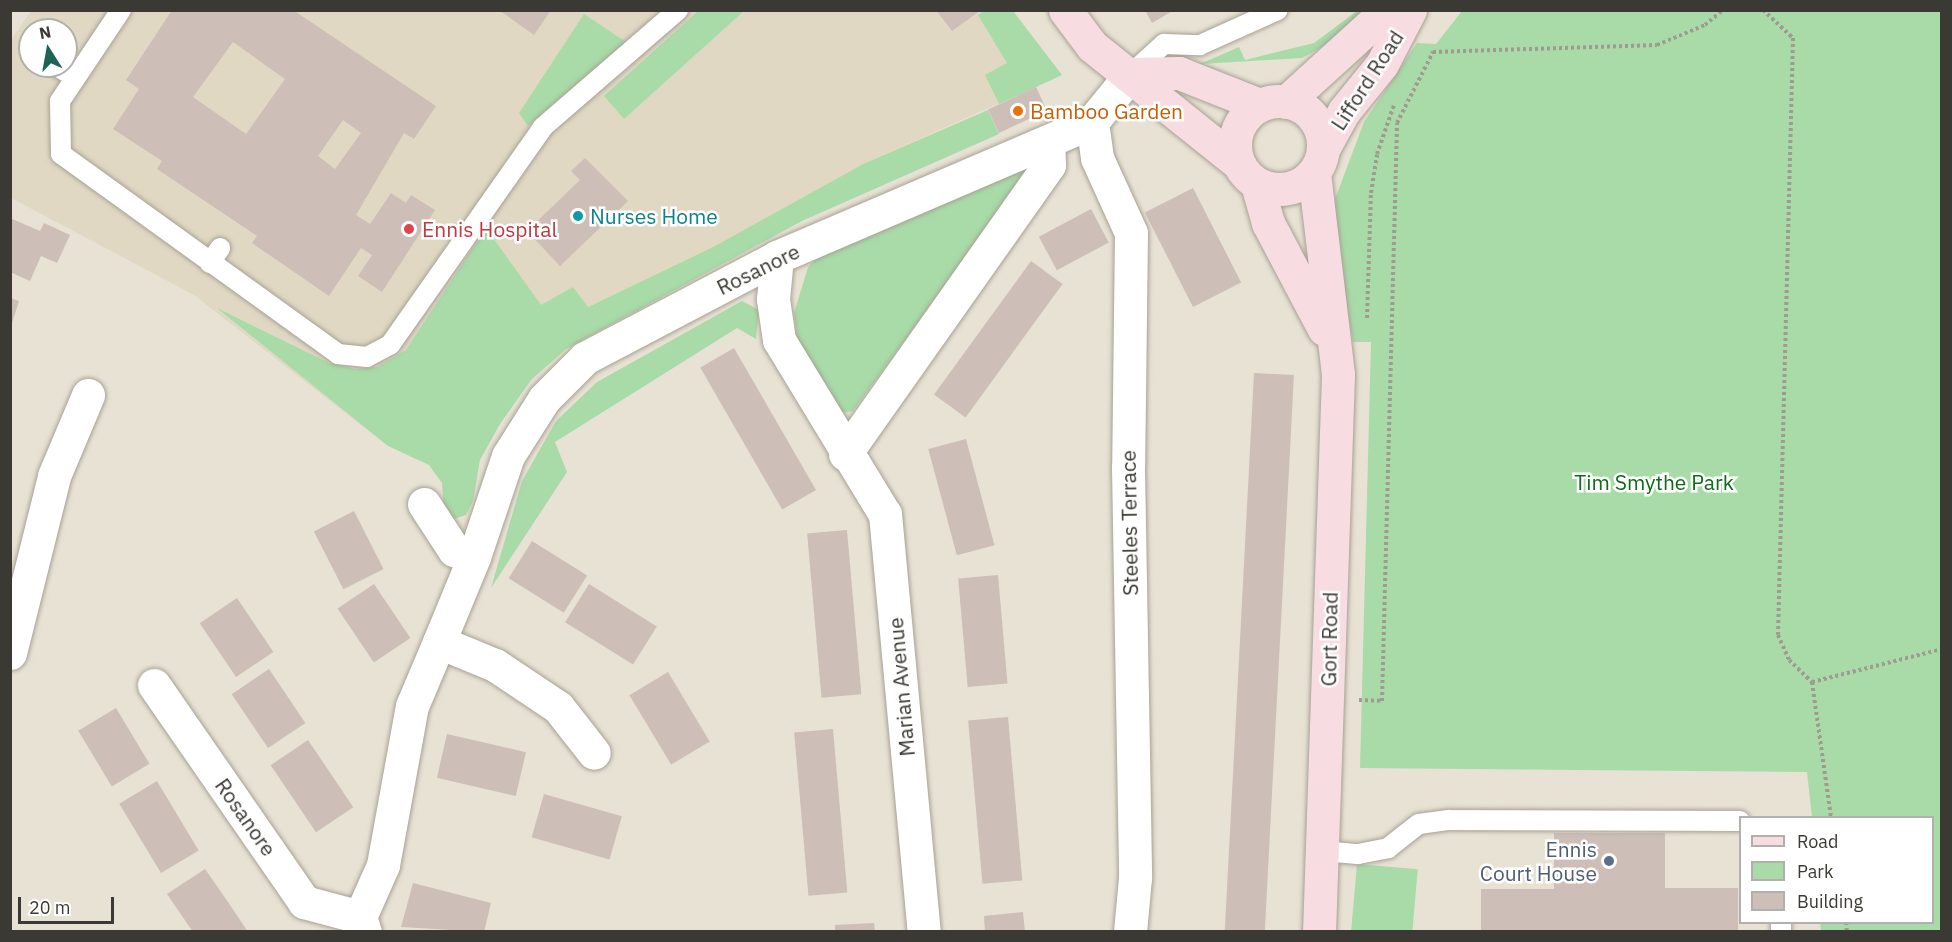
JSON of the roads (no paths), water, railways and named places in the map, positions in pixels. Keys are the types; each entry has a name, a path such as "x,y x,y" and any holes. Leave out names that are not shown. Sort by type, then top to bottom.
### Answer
{"main road":[{"path":"1065,10 1092,46 1131,74 1248,174 1294,187 1318,161 1310,114 1179,73 1131,74"},
{"name":"Lifford Road","path":"1273,103 1387,10"},
{"name":"Lifford Road","path":"1318,161 1344,111 1382,64 1410,10"},
{"path":"1248,174 1236,136 1273,103"},
{"name":"Gort Road","path":"1318,161 1333,347 1338,375 1319,932"},
{"name":"Gort Road","path":"1248,174 1268,223 1333,347"}],"street":[{"name":"Rosanore","path":"154,685 304,902 363,924 383,864 412,706 474,557 508,456 552,391 585,358 777,257 1092,122 1131,74"},
{"name":"Steeles Terrace","path":"1092,122 1097,158 1131,233 1128,467 1135,878 1130,932"},
{"path":"845,453 1049,165 1048,142"},
{"name":"Marian Avenue","path":"777,257 773,299 779,340 845,453 885,514 924,932"},
{"path":"10,653 54,476 88,395"},
{"path":"424,504 454,550 474,557"},
{"path":"439,642 495,665 558,706 594,753"}],"lane":[{"path":"78,58 121,10"},
{"path":"65,78 60,101 62,154 215,255 338,354 367,357 382,349 543,128 678,10"},
{"path":"1131,74 1164,45 1200,45 1278,10"},
{"path":"1322,851 1358,854 1388,848 1419,824 1449,820 1739,821"}],"place":[{"name":"Bamboo Garden","path":"1018,111"},
{"name":"Nurses Home","path":"578,216"},
{"name":"Ennis Hospital","path":"409,229"},
{"name":"Ennis Court House","path":"1609,861"}],"park label":[{"name":"Tim Smythe Park","path":"1654,482"}]}
